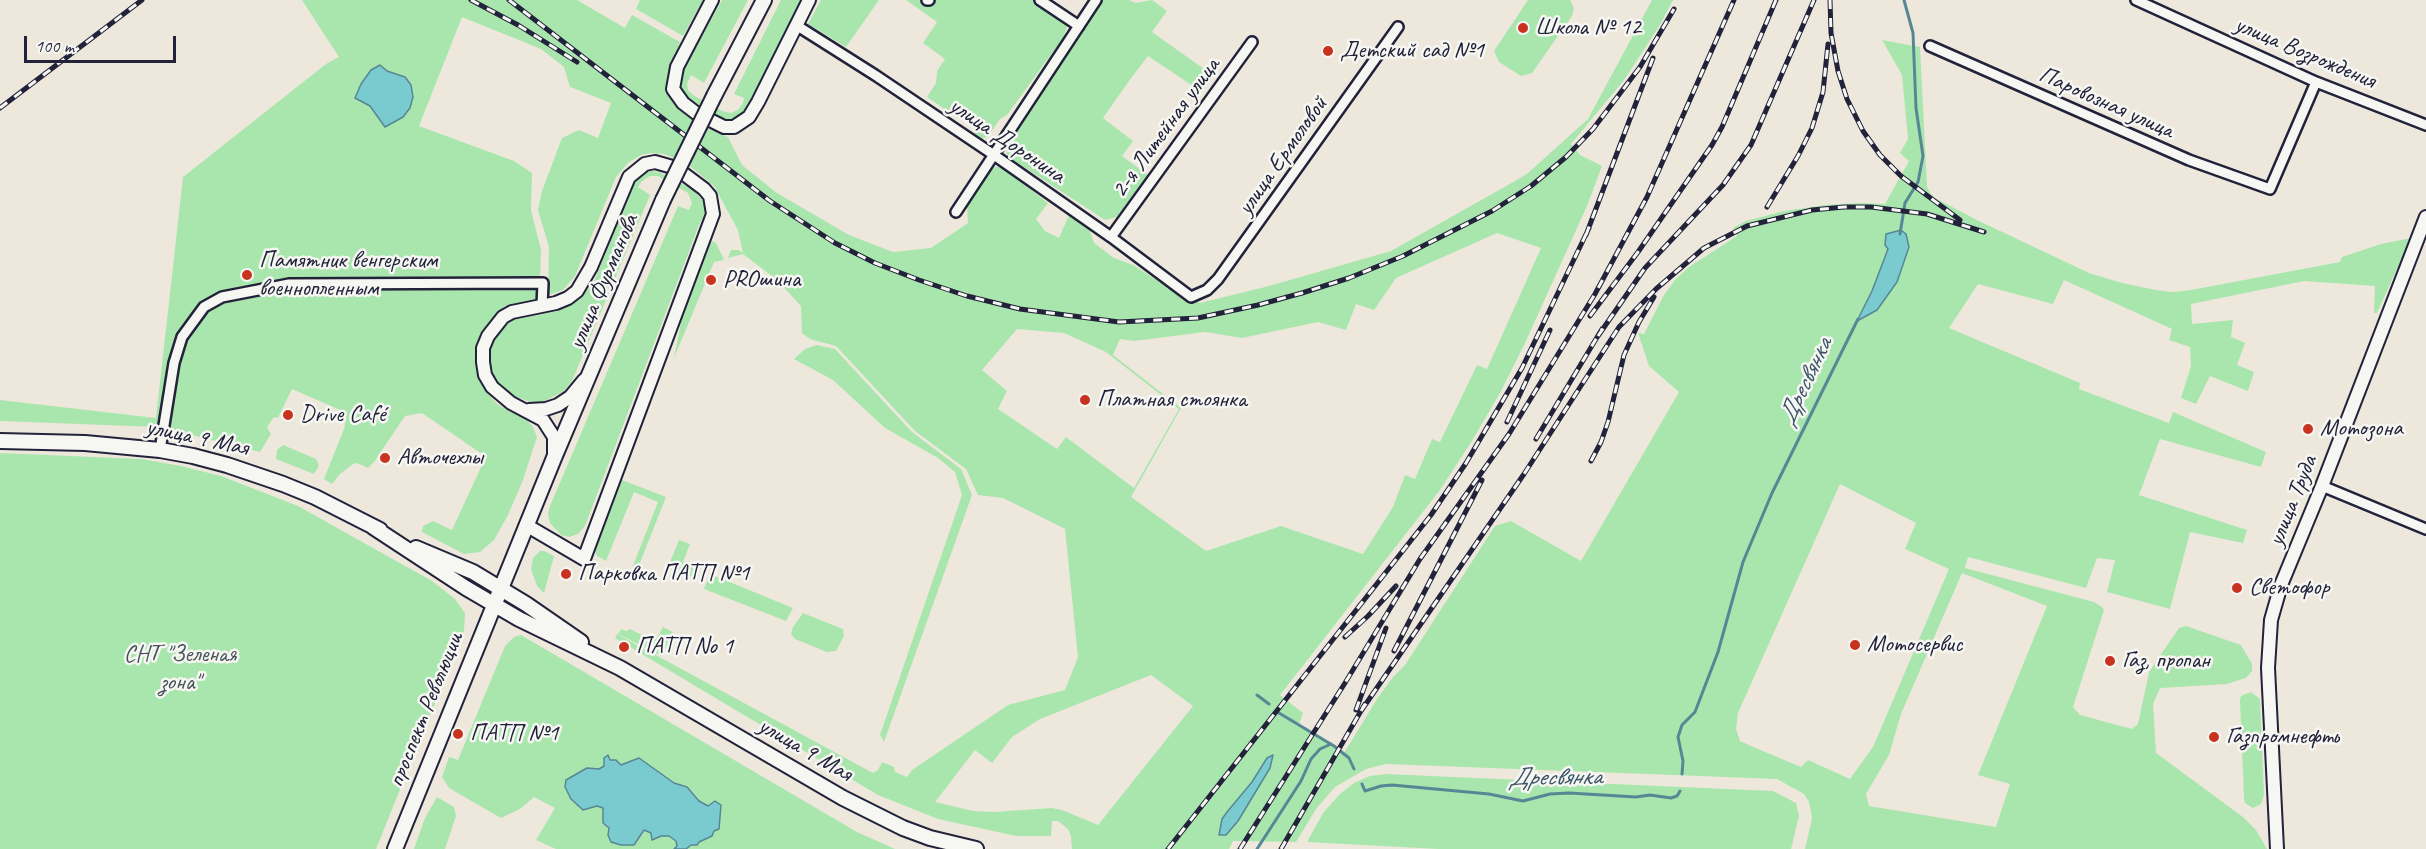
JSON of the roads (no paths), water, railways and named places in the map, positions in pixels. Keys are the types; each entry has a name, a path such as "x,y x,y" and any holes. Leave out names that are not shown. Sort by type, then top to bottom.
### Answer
{"main road":[{"name":"улица Фурманова","path":"500,588 663,200 764,0"},
{"name":"улица 9 Мая","path":"0,441 85,443 159,450 227,465 283,484 473,572 620,668"},
{"name":"улица 9 Мая","path":"373,527 494,604 620,668 867,810 930,838 976,849"},
{"name":"проспект Революции","path":"394,849 500,588"}],"street":[{"path":"712,0 677,67 673,89 682,102 696,113 724,127 734,127 749,117 809,0"},
{"path":"1040,0 1079,26"},
{"path":"956,212 1096,0"},
{"name":"улица Возрождения","path":"2136,0 2316,82 2426,125"},
{"name":"улица Доронина","path":"796,25 994,155 1111,237 1191,297"},
{"name":"улица Ермоловой","path":"1191,297 1207,290 1218,279 1398,27"},
{"name":"2-я Литейная улица","path":"1111,237 1252,42"},
{"name":"Паровозная улица","path":"1930,46 2188,160 2270,189 2316,82"},
{"path":"526,525 584,560 713,214 710,196 693,179 666,164 655,162 635,170 624,186 585,281 568,298 513,312 503,317 488,336 483,348 485,375 492,387 521,409 533,413 550,428 554,436 554,458"},
{"name":"улица Труда","path":"2277,849 2268,668 2271,620 2281,585 2426,218"},
{"path":"159,450 174,363 182,337 204,307 222,297 289,284 543,283 542,306"},
{"path":"521,409 546,410 558,405 578,388 590,372"},
{"path":"2322,486 2426,530"}],"water":[{"path":"380,65 387,71 405,77 411,85 413,97 410,108 403,117 385,127 370,106 355,98 371,70"},
{"path":"1901,230 1906,234 1909,247 1897,282 1877,310 1857,321 1872,291 1888,249 1885,245 1886,234"},
{"path":"608,755 610,760 616,760 621,765 639,758 674,783 687,787 699,801 708,806 715,801 721,805 719,829 714,831 712,836 686,849 674,849 677,846 676,841 669,836 661,836 652,840 651,833 644,830 634,845 611,842 608,835 609,828 603,823 603,808 597,806 583,810 571,799 565,787 566,780 587,768 599,769 604,766 604,758"},
{"path":"1273,755 1270,768 1238,821 1226,835 1219,835 1222,819 1252,782 1267,758"}],"waterway":[{"name":"Дресвянка","path":"1900,234 1905,203 1918,182 1923,156 1916,108 1913,33 1904,0"},
{"name":"Дресвянка","path":"1682,774 1683,761 1678,737 1682,725 1695,712 1718,652 1743,562 1772,493 1858,319"},
{"path":"1257,695 1269,704"},
{"path":"1279,713 1334,746 1349,758 1354,769"},
{"path":"1257,849 1301,781 1311,759 1320,749 1331,744"},
{"name":"Дресвянка","path":"1362,784 1365,791 1392,785 1489,794 1523,801 1550,794 1569,793 1636,797 1650,795 1671,798 1677,796 1680,791"}],"railway":[{"path":"0,108 142,0"},
{"path":"471,0 518,25 577,62"},
{"path":"509,0 770,201 835,243 875,263 967,296 1020,309 1119,322 1198,318 1302,293 1349,278 1403,256 1492,211 1531,186 1566,157 1593,129 1640,67 1674,9"},
{"path":"1240,849 1420,559 1509,434 1595,294 1647,197 1734,0"},
{"path":"1590,316 1638,252 1712,145 1722,127 1776,0"},
{"path":"1598,336 1645,268 1723,185 1751,145 1814,0"},
{"path":"1830,0 1831,33 1838,71 1847,99 1863,131 1880,155 1901,176 1960,220"},
{"path":"1767,207 1812,128 1823,92 1828,44"},
{"path":"1586,235 1653,58"},
{"path":"1361,711 1524,474 1619,327 1656,289 1704,248 1747,226 1812,210 1844,207 1871,207 1927,214 1984,232"},
{"path":"1168,849 1431,515 1466,463 1522,368 1589,228"},
{"path":"1591,461 1608,422 1624,355 1639,322 1654,297"},
{"path":"1536,439 1602,329"},
{"path":"1507,422 1550,330"},
{"path":"1394,651 1482,480"},
{"path":"1345,637 1396,586"},
{"path":"1356,710 1386,628"},
{"path":"1281,849 1365,704"}],"place":[{"name":"Школа № 12","path":"1523,28"},
{"name":"Детский сад №1","path":"1328,51"},
{"name":"Памятник венгерским военнопленным","path":"247,275"},
{"name":"PROшина","path":"711,280"},
{"name":"Платная стоянка","path":"1085,400"},
{"name":"Drive Café","path":"288,415"},
{"name":"Мотозона","path":"2308,429"},
{"name":"Авточехлы","path":"385,458"},
{"name":"Парковка ПАТП №1","path":"566,574"},
{"name":"Светофор","path":"2237,588"},
{"name":"Мотосервис","path":"1855,645"},
{"name":"ПАТП No 1","path":"624,647"},
{"name":"Газ, пропан","path":"2110,661"},
{"name":"ПАТП №1","path":"458,734"},
{"name":"Газпромнефть","path":"2214,737"}],"park label":[{"name":"СНТ \"Зеленая зона\"","path":"180,669"}]}
